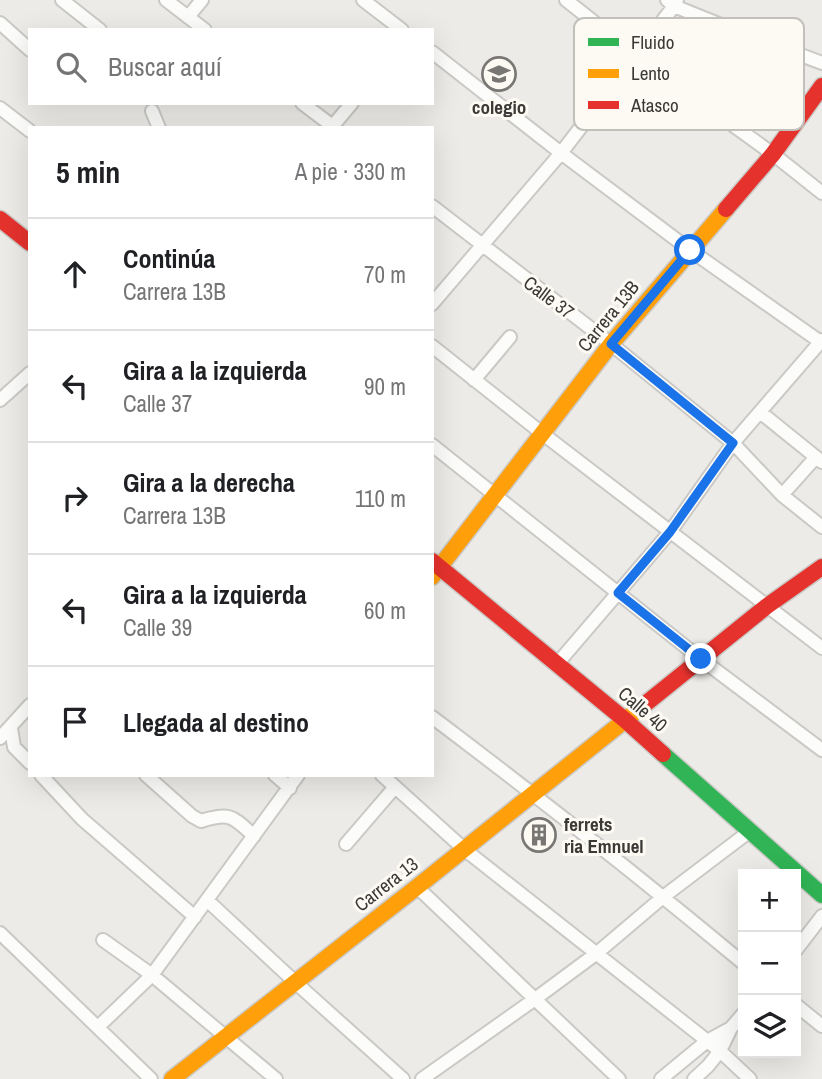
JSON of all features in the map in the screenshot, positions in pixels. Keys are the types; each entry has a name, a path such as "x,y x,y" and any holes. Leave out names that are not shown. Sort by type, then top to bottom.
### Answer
{"street":[{"path":"62,0 97,28"},
{"path":"166,0 202,28"},
{"path":"188,17 202,0"},
{"path":"363,0 399,28"},
{"path":"566,0 588,18"},
{"path":"662,18 673,2 712,18"},
{"path":"0,23 28,48"},
{"path":"434,54 690,250 821,342 733,443 670,532 557,664"},
{"path":"804,56 822,63"},
{"name":"Carrera 13B","path":"804,111 822,86"},
{"path":"305,105 332,126"},
{"path":"334,126 350,105"},
{"path":"0,108 28,129"},
{"path":"152,111 158,126"},
{"path":"434,302 579,130"},
{"path":"739,130 822,193"},
{"name":"Carrera 13B","path":"435,568 543,434 611,344 773,154 790,130"},
{"name":"Calle 37","path":"434,208 611,344 733,443 782,495 822,527"},
{"path":"0,219 28,241"},
{"path":"474,380 510,337"},
{"path":"434,348 822,648"},
{"path":"0,400 28,375"},
{"path":"760,412 819,460 782,495"},
{"path":"434,447 701,659 822,750"},
{"name":"Carrera 13","path":"172,1079 417,887 767,606 822,567"},
{"name":"Calle 40","path":"435,568 625,720 822,895"},
{"path":"28,707 0,741 14,747 28,761"},
{"path":"434,719 533,793 738,959"},
{"path":"11,728 14,747"},
{"path":"43,777 82,819 195,917"},
{"path":"148,777 192,816 201,821 220,816 236,819 254,836"},
{"path":"277,777 290,788"},
{"path":"98,1027 152,975 297,777"},
{"path":"384,777 464,849 720,1051 750,1079"},
{"path":"346,844 395,788"},
{"path":"422,1079 597,953 663,897 750,831"},
{"path":"417,887 619,1079"},
{"path":"208,901 403,1079"},
{"path":"801,943 822,916"},
{"path":"0,933 152,1079"},
{"path":"103,940 152,975 276,1079"},
{"path":"801,1009 822,1026"},
{"path":"694,1079 720,1051 738,1020"},
{"path":"661,1079 707,1041 731,1028"}],"traffic: fast":[{"path":"663,754 822,895"}],"traffic: slow":[{"path":"434,574 611,344 726,209"},
{"path":"172,1079 644,705"}],"traffic: jam":[{"path":"804,111 822,86"},
{"path":"726,209 790,130"},
{"path":"0,219 28,241"},
{"path":"434,563 663,754"},
{"path":"644,705 767,606 822,567"}],"place":[{"name":"colegio","path":"499,74"},
{"name":"ferrets ria Emnuel","path":"539,835"}],"route":[{"path":"690,250 611,344 733,443 670,532 618,593 701,659"}]}
